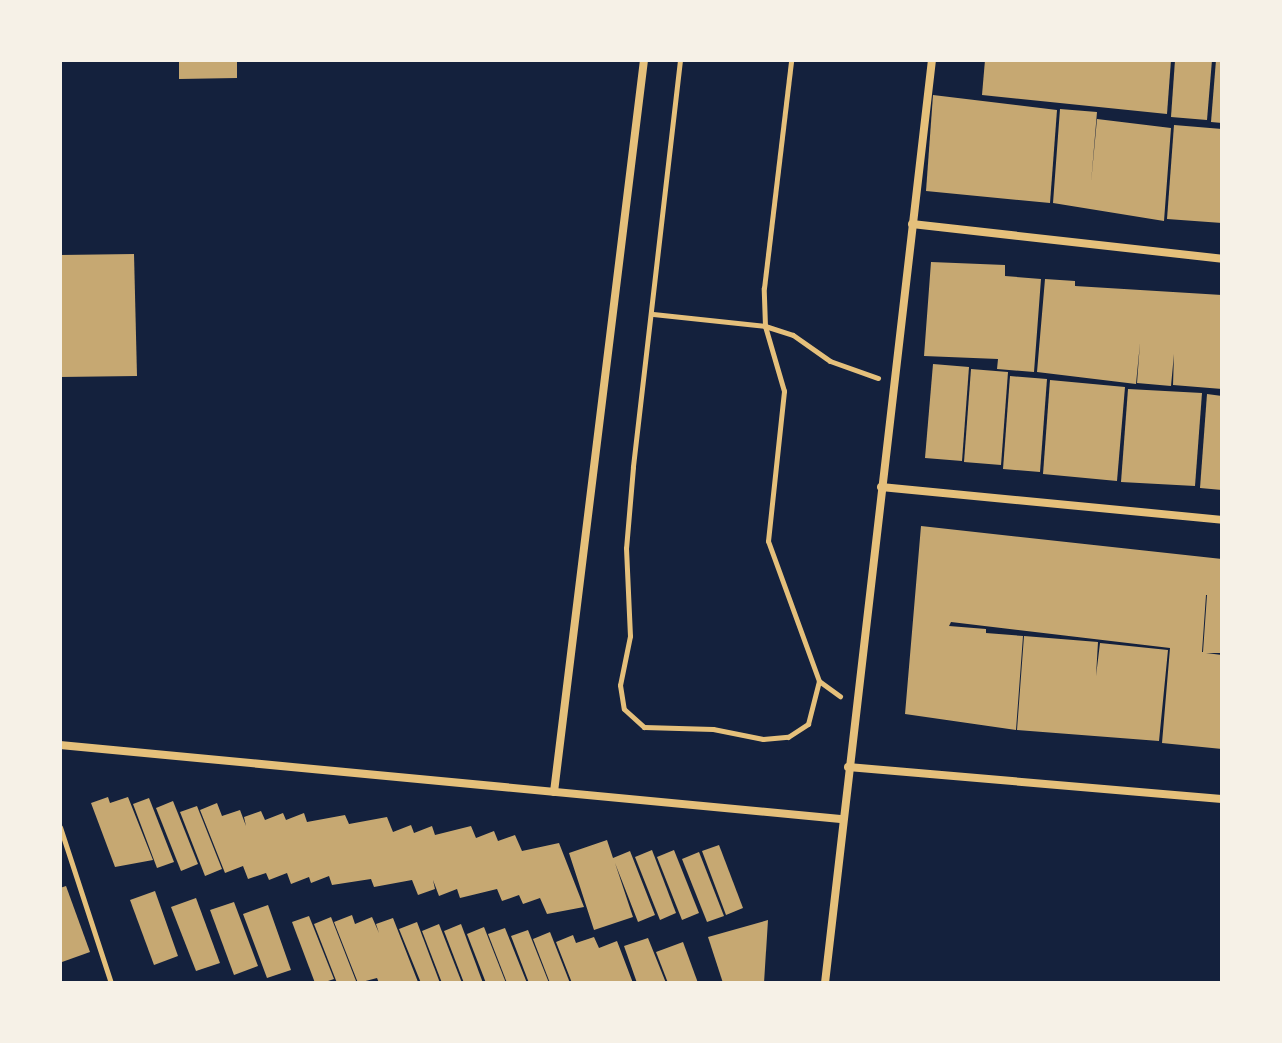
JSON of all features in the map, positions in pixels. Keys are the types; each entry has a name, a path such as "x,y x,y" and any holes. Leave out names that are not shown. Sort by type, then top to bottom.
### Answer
{"street":[{"path":"554,792 644,60"},
{"path":"825,983 841,819 932,60"},
{"path":"912,224 1222,259"},
{"path":"881,487 1222,520"},
{"path":"60,745 841,819"},
{"path":"848,767 1222,799"}],"path":[{"path":"680,60 626,548 630,636 620,685 624,709 644,727 713,729 763,739 788,737 808,724 819,681 768,541 784,391 765,326 764,288 791,60"},
{"path":"653,314 765,326 793,335 851,370 894,380"},
{"path":"60,827 111,983"}],"building":[{"path":"179,60 237,60 237,78 179,79"},
{"path":"985,60 1171,60 1167,114 982,95"},
{"path":"1175,60 1212,60 1207,120 1171,117"},
{"path":"1216,60 1222,60 1222,123 1211,122"},
{"path":"933,95 1057,110 1050,203 926,191"},
{"path":"1060,109 1097,112 1091,183 1097,119 1171,128 1164,221 1053,203"},
{"path":"1174,125 1222,129 1222,223 1167,219"},
{"path":"134,254 137,376 60,377 60,255"},
{"path":"931,262 1005,265 1005,276 1041,279 1034,372 997,369 998,359 924,356"},
{"path":"1045,279 1075,281 1075,286 1222,295 1222,389 1173,385 1174,354 1171,386 1137,383 1140,343 1136,384 1037,372"},
{"path":"933,364 969,367 962,461 925,458"},
{"path":"971,369 1008,372 1001,465 964,462"},
{"path":"1010,376 1047,379 1040,472 1003,469"},
{"path":"1050,380 1125,387 1117,481 1043,474"},
{"path":"1128,389 1202,393 1195,486 1121,482"},
{"path":"1207,394 1222,396 1222,490 1200,488"},
{"path":"921,526 1222,559 1222,653 1206,653 1222,655 1222,749 1162,743 1170,648 951,622 949,626 1023,636 1016,730 905,714","holes":["1206,595 1203,652 1202,652"]},
{"path":"1024,636 1098,642 1096,676 1100,643 1168,650 1159,741 1017,730"},
{"path":"108,797 110,803 128,797 153,860 115,867 91,803"},
{"path":"149,798 174,862 157,868 133,804"},
{"path":"173,801 198,864 181,871 156,808"},
{"path":"217,803 222,816 240,810 246,826 244,817 261,811 265,820 283,813 286,820 304,813 307,822 345,815 349,824 387,817 393,832 411,825 414,833 432,826 435,835 471,826 476,838 494,831 498,841 515,835 522,851 559,843 584,907 547,914 540,898 523,904 519,895 502,901 497,889 460,898 457,889 439,896 433,880 435,889 418,895 412,880 374,887 371,879 332,885 329,876 311,883 309,877 291,884 287,873 269,880 266,873 248,879 243,866 225,873 200,810"},
{"path":"197,806 222,869 205,876 180,812"},
{"path":"607,840 613,858 630,851 655,915 638,922 615,863 633,917 594,930 569,853"},
{"path":"719,845 743,908 726,915 702,851"},
{"path":"652,850 676,913 660,920 635,857"},
{"path":"674,850 699,913 682,920 657,857"},
{"path":"699,852 724,916 707,922 682,859"},
{"path":"66,886 90,952 62,962 60,888"},
{"path":"155,891 178,956 154,965 130,900"},
{"path":"196,898 220,963 196,971 171,907"},
{"path":"234,902 258,966 234,975 210,910"},
{"path":"268,905 291,970 267,978 243,914"},
{"path":"352,915 355,924 372,917 379,933 376,924 393,918 418,982 379,983 377,978 358,983 334,922"},
{"path":"309,916 334,979 322,983 315,983 292,922"},
{"path":"331,917 356,981 337,983 314,924"},
{"path":"768,920 764,983 723,983 708,937"},
{"path":"417,922 440,983 421,983 399,929"},
{"path":"439,924 462,983 442,983 422,931"},
{"path":"461,924 483,983 464,983 444,931"},
{"path":"484,927 506,983 486,983 467,934"},
{"path":"505,928 527,983 507,983 488,934"},
{"path":"528,930 549,983 529,983 511,936"},
{"path":"550,932 570,983 550,983 533,939"},
{"path":"573,935 576,943 594,937 599,948 617,941 633,983 572,983 556,942"},
{"path":"648,938 666,983 637,983 624,946"},
{"path":"683,942 698,983 668,983 656,952"}]}
